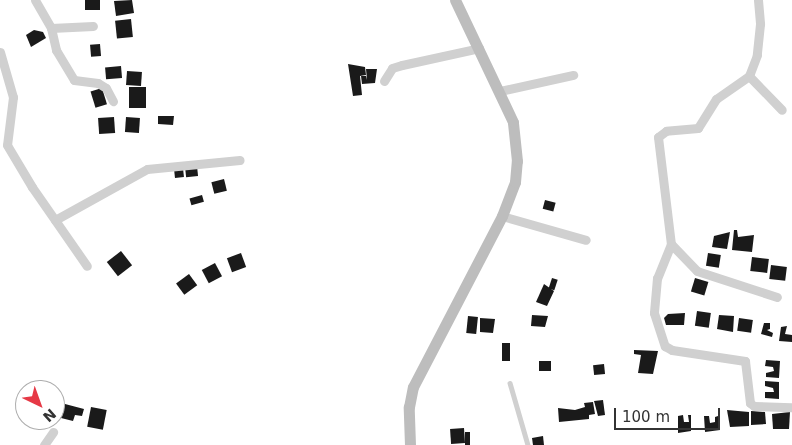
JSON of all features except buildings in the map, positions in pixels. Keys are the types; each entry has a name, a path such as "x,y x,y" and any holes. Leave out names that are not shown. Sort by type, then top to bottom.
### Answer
{"street":[{"path":"36,0 51,28 56,50 74,80 98,83 106,88 113,101"},
{"path":"410,445 409,407 420,370 502,216 514,182 517,161 512,122 500,91 455,0"},
{"path":"758,0 760,24 758,47 749,76 716,99 698,128 666,131 658,137 671,244 657,278 654,313 665,346 672,350 745,361 750,403 754,406 790,407"},
{"path":"51,28 93,26"},
{"path":"384,81 392,68 479,48"},
{"path":"0,52 13,97 3,145 86,266"},
{"path":"500,91 573,75"},
{"path":"749,76 782,110"},
{"path":"55,220 146,169 240,160"},
{"path":"502,216 586,240"},
{"path":"671,244 696,270 777,296"},
{"path":"44,445 53,432"}],"lane":[{"path":"510,383 528,445"}]}
